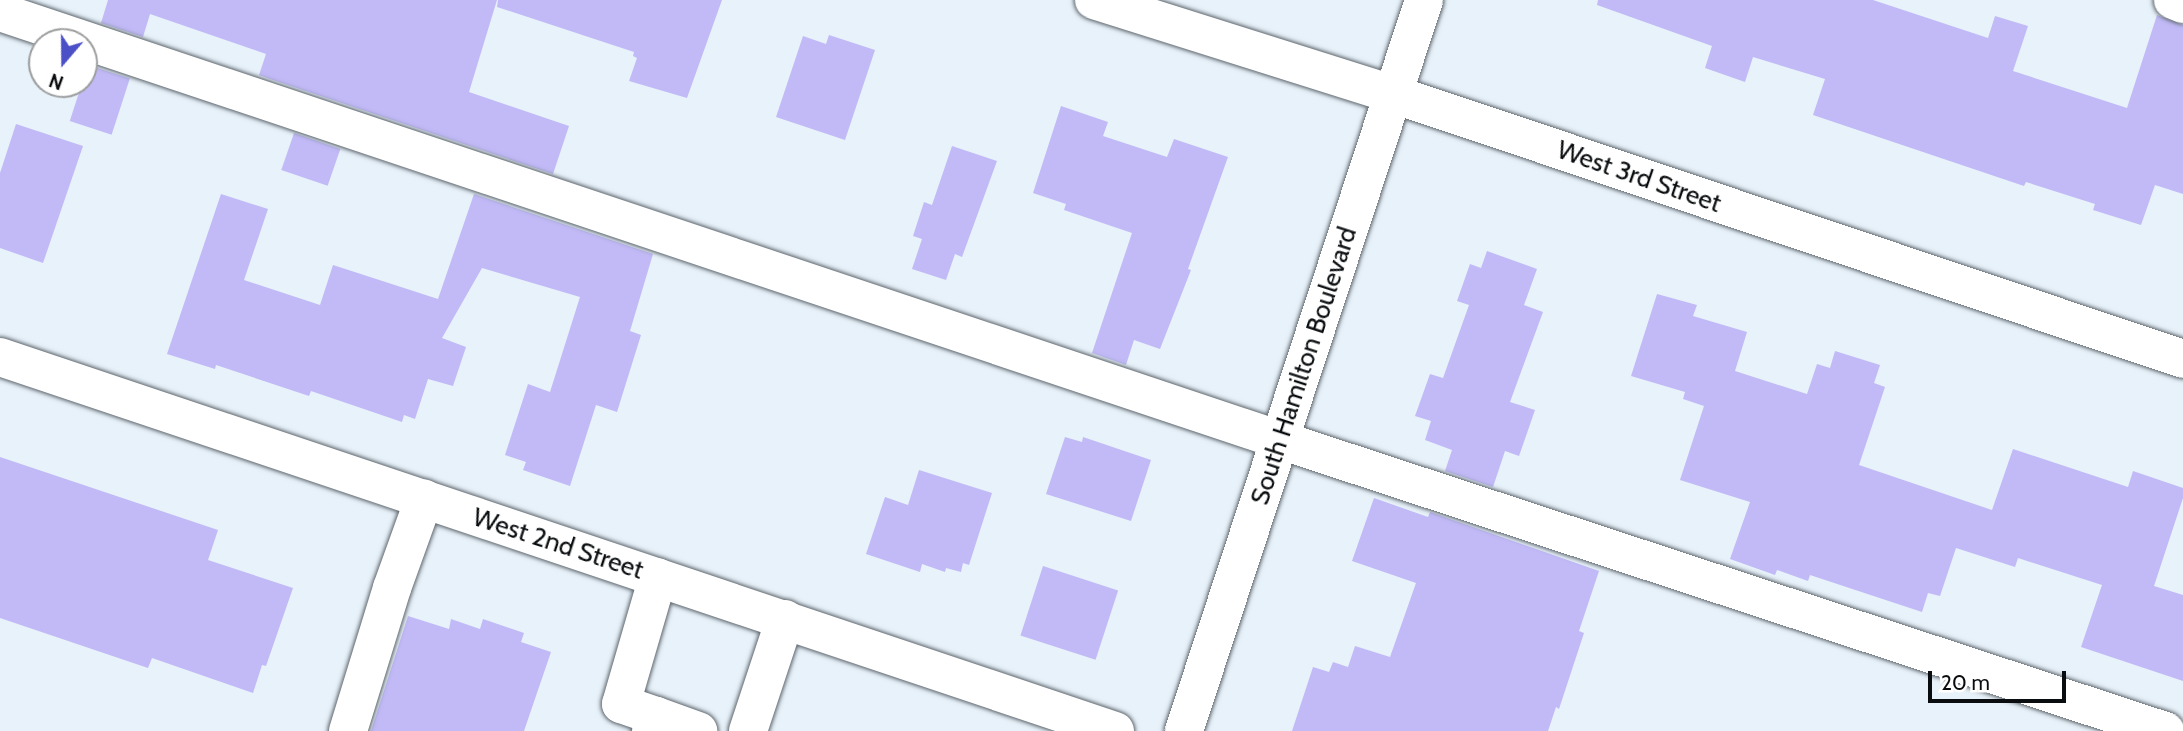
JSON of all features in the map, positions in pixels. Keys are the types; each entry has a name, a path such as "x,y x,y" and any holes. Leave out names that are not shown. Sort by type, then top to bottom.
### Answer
{"street":[{"name":"West 3rd Street","path":"1094,0 1393,94 2183,359"},
{"name":"South Hamilton Boulevard","path":"1184,731 1424,0"},
{"path":"2172,0 2183,4"},
{"path":"0,12 1280,440 2165,731"},
{"name":"West 2nd Street","path":"0,357 1115,731"},
{"path":"348,731 392,588 424,499"},
{"path":"658,577 621,704 653,724 698,731"},
{"path":"748,731 785,619"}],"building":[{"path":"108,0 497,0 469,92 569,126 553,174 259,75 266,54 150,14 143,37 101,23"},
{"path":"498,0 722,0 687,98 629,81 637,58 633,56 634,52 497,7"},
{"path":"1598,0 1873,0 1988,38 1995,16 2028,26 2013,71 2127,108 2157,15 2183,25 2183,194 2155,185 2141,225 2093,210 2095,204 2026,182 2024,186 1813,115 1825,79 1753,57 1745,82 1705,68 1712,46 1597,5"},
{"path":"829,35 875,50 845,140 776,117 803,36 826,44"},
{"path":"98,68 130,79 112,135 70,121 77,98 98,98"},
{"path":"1061,106 1108,122 1103,136 1167,157 1174,139 1228,157 1188,269 1191,270 1160,349 1134,340 1126,365 1092,353 1132,233 1064,210 1066,204 1033,193"},
{"path":"16,124 83,146 43,263 0,248 0,173"},
{"path":"294,133 340,149 328,186 281,170"},
{"path":"952,146 997,161 962,257 955,254 946,280 912,269 922,239 913,236 924,202 932,205"},
{"path":"221,194 268,209 244,280 320,305 333,265 438,299 474,194 653,254 630,331 641,335 617,412 596,405 570,486 523,470 526,462 505,455 528,384 550,392 580,297 482,268 442,338 466,347 453,386 428,379 415,419 404,415 402,422 311,391 309,396 216,365 215,369 167,354"},
{"path":"1487,251 1537,269 1524,305 1543,312 1510,402 1535,410 1519,456 1505,451 1493,487 1445,471 1452,450 1425,440 1431,421 1415,416 1430,374 1443,378 1469,305 1457,301 1470,264 1481,268"},
{"path":"1657,294 1697,305 1693,316 1747,332 1735,371 1807,394 1817,364 1830,368 1835,351 1880,365 1874,383 1885,387 1859,465 1992,510 2013,449 2128,487 2133,471 2183,488 2183,498 2154,586 2183,595 2183,681 2081,647 2102,585 2018,558 2015,567 1956,548 1940,596 1928,593 1922,612 1810,575 1808,581 1777,570 1775,575 1730,559 1750,502 1680,480 1704,406 1683,399 1685,392 1631,376"},
{"path":"1065,437 1082,442 1083,437 1151,460 1131,521 1046,494"},
{"path":"0,457 218,530 208,560 293,588 266,666 262,665 253,693 152,658 148,668 0,618"},
{"path":"919,470 992,493 969,565 963,563 961,572 946,568 945,572 922,564 920,572 866,554 885,497 908,505"},
{"path":"1374,498 1428,517 1430,512 1599,571 1579,631 1584,633 1559,709 1556,707 1548,731 1292,731 1313,667 1329,672 1333,662 1348,667 1355,646 1390,657 1416,583 1352,561"},
{"path":"1043,566 1118,590 1096,660 1020,635"},
{"path":"408,616 449,629 451,619 480,629 483,619 524,633 521,642 551,652 524,731 371,731"}]}
